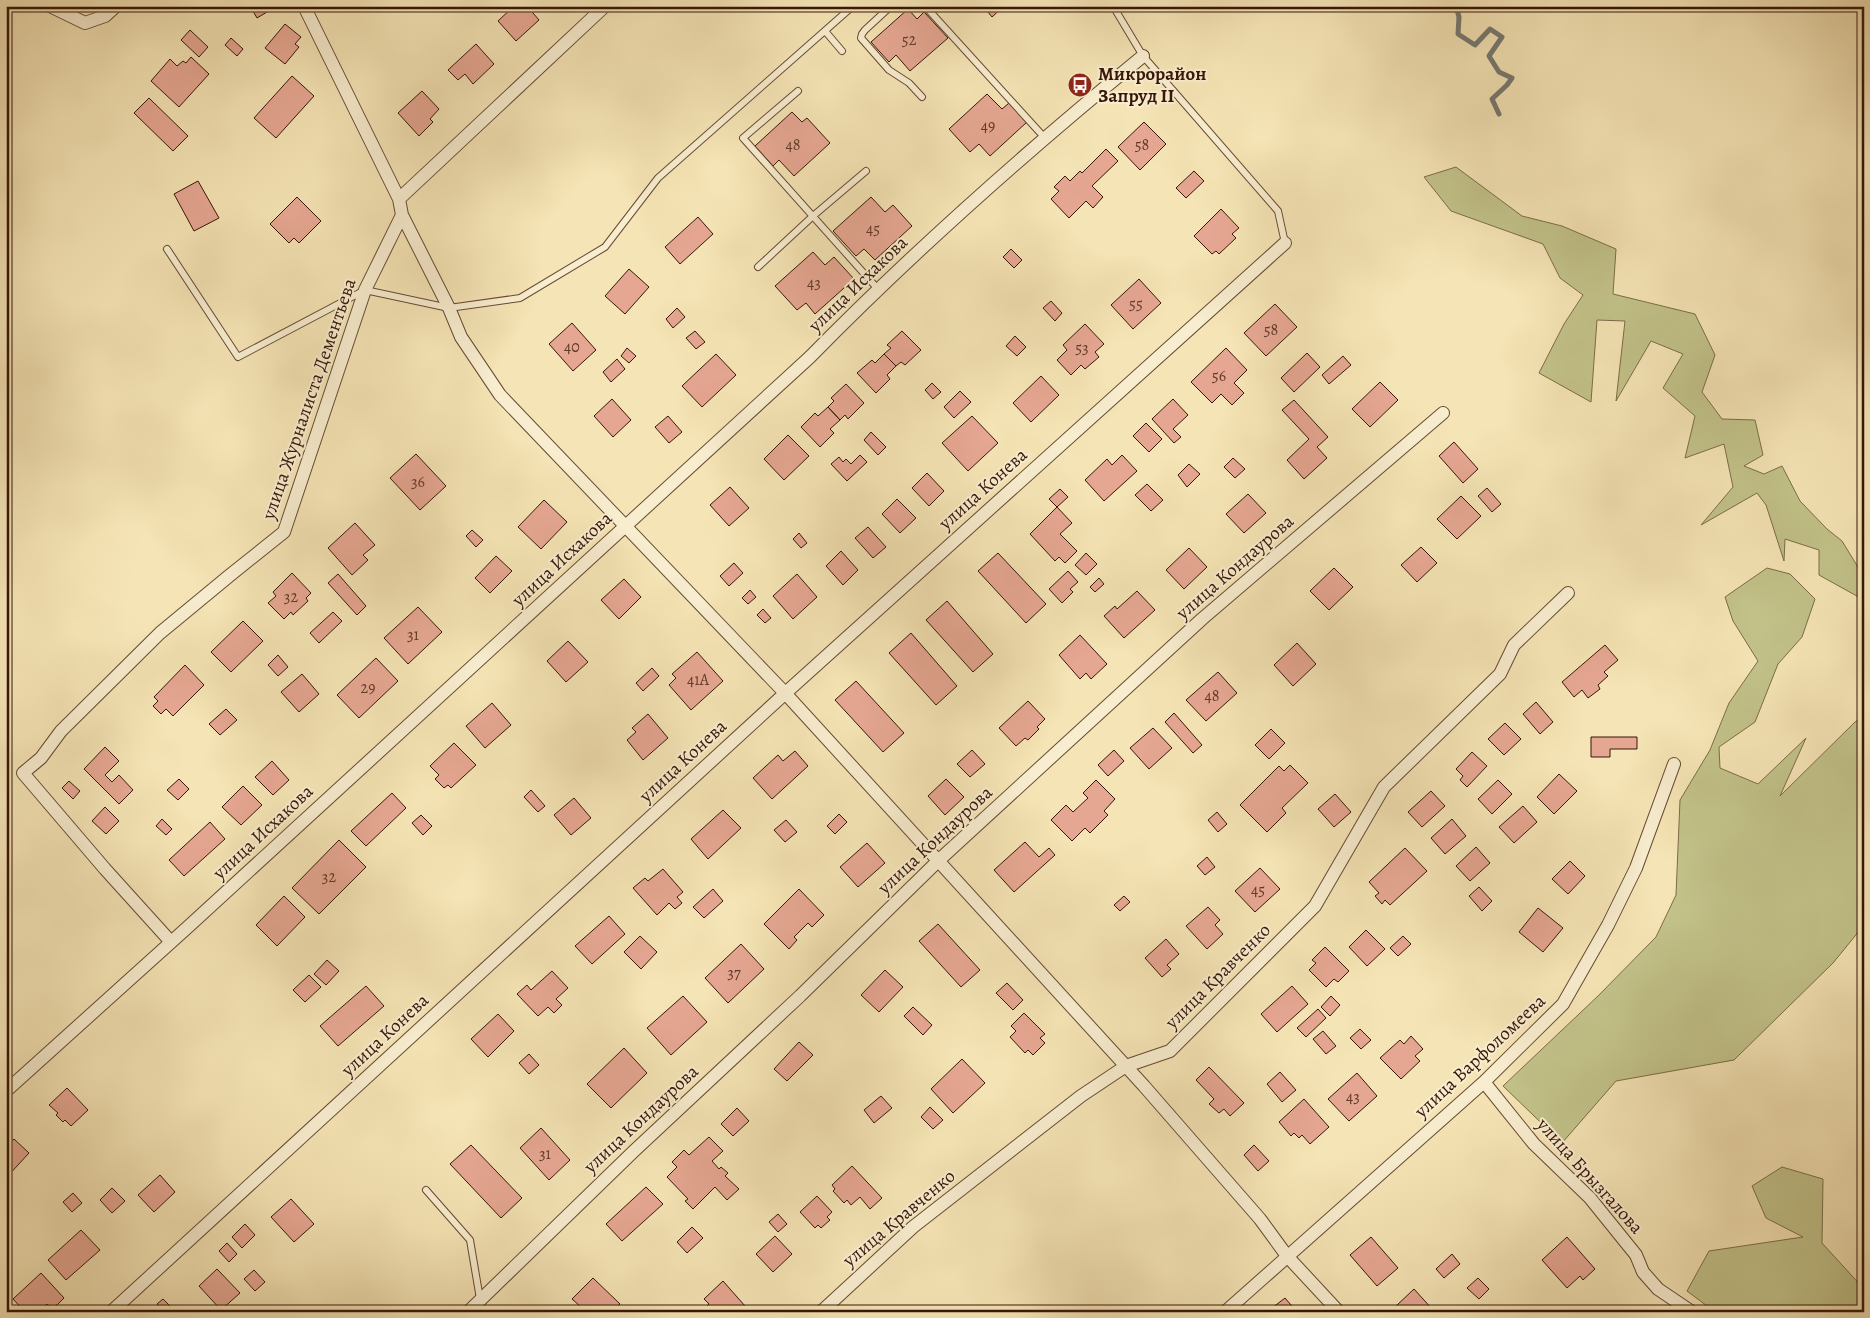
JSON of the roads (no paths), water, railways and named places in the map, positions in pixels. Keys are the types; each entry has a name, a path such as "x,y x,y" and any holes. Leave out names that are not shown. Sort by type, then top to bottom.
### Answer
{"street":[{"path":"50,6 85,23 105,16 116,6"},
{"path":"304,6 400,199 402,215 449,308 461,338 500,395 785,693 1126,1066 1260,1219 1286,1256 1339,1312"},
{"path":"400,199 605,6"},
{"name":"улица Исхакова","path":"6,1090 171,942 810,357 878,288 1044,137 1143,56"},
{"name":"улица Журналиста Дементьева","path":"171,942 105,869 23,773 41,758 61,731 160,633 284,532 365,290 402,215"},
{"name":"улица Конева","path":"111,1312 785,693 1285,243"},
{"name":"улица Кондаурова","path":"468,1312 634,1151 800,996 938,861 1202,619 1443,413"},
{"name":"улица Кравченко","path":"821,1312 913,1227 1081,1096 1126,1066 1170,1051 1315,906 1384,787 1500,674 1514,645 1568,593"},
{"name":"улица Варфоломеева","path":"1225,1312 1484,1082 1563,1004 1608,926 1636,868 1674,764"},
{"name":"улица Брызгалова","path":"1484,1082 1534,1144 1590,1198 1636,1255 1643,1272 1658,1289 1692,1312"}],"lane":[{"path":"167,248 238,357 365,290 449,308 520,298 605,247 658,178 853,6"},
{"path":"891,6 865,30 862,38 889,70 910,83 922,97"},
{"path":"925,6 1044,137"},
{"path":"1114,6 1143,56 1278,211 1285,243"},
{"path":"824,31 842,51"},
{"path":"798,91 743,138 878,288"},
{"path":"758,267 813,216 866,171"},
{"path":"426,1190 470,1240 480,1300"}],"waterway":[{"path":"1456,6 1459,17 1458,34 1475,45 1490,29 1502,37 1489,56 1499,72 1512,78 1492,99 1499,114"}],"place":[{"name":"Микрорайон Запруд II","path":"1080,85"}]}
